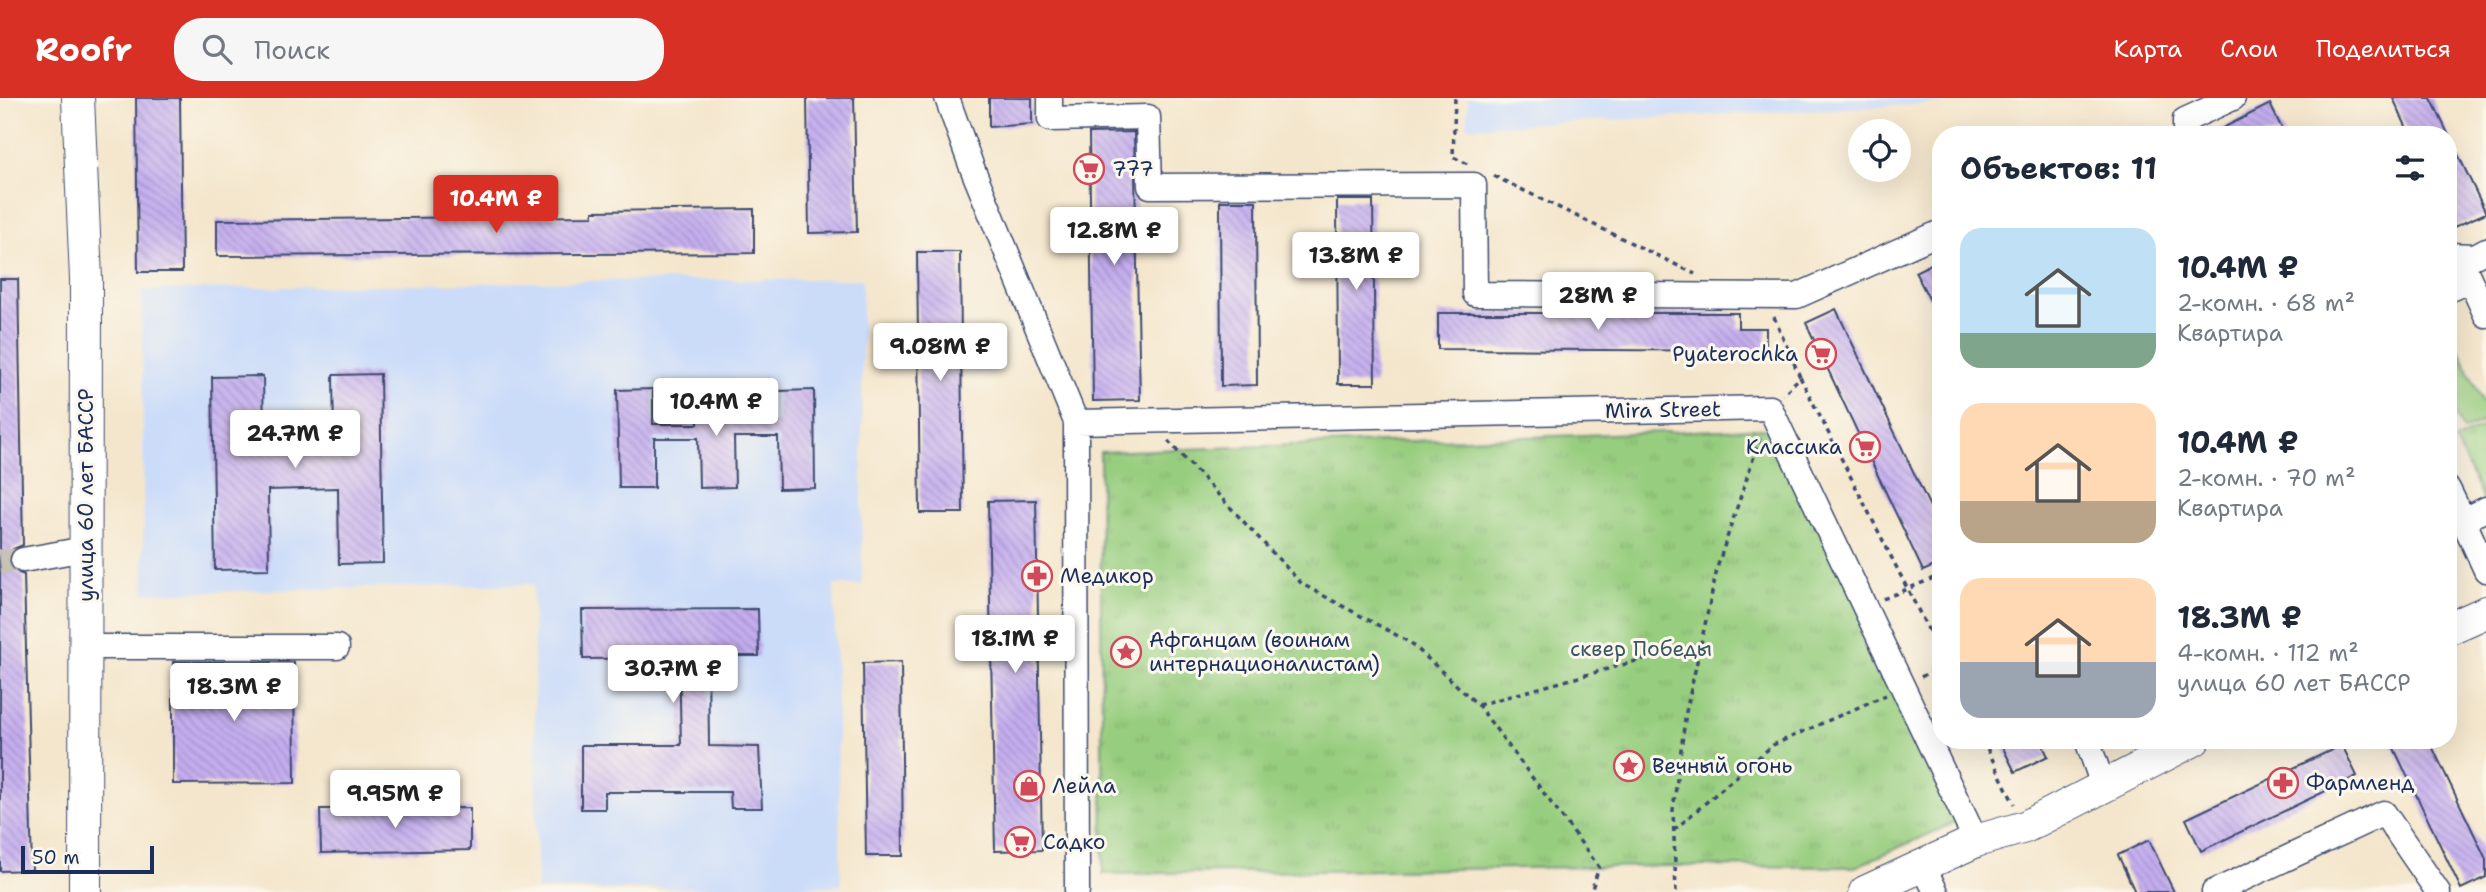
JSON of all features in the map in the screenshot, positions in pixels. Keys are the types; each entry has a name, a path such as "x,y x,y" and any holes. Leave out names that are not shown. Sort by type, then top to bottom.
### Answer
{"main road":[{"name":"улица 60 лет БАССР","path":"78,98 86,279 85,892"},
{"path":"2457,625 2486,612"},
{"path":"1865,892 1930,879 1976,841 2025,827 2176,749"}],"street":[{"path":"947,98 976,177 1076,422 1077,892"},
{"path":"1050,98 1051,119 1148,117 1150,186 1474,185 1475,294 1797,296 1932,236"},
{"path":"2185,126 2185,120 2233,98"},
{"path":"2457,255 2475,256 2486,250"},
{"path":"2459,285 2486,315"},
{"path":"1770,408 1932,748"},
{"name":"Mira Street","path":"1076,422 1770,408"},
{"path":"2457,508 2486,569"},
{"path":"2463,520 2486,509"},
{"path":"23,560 85,549"},
{"path":"85,647 337,647"},
{"path":"1932,749 1976,841"},
{"path":"2090,749 2103,785"},
{"path":"2214,892 2384,813 2438,892"}],"path":[{"path":"1454,98 1453,157 1478,169"},
{"path":"1490,175 1698,276"},
{"path":"1772,311 1800,377 1932,638"},
{"path":"1676,892 1673,810 1686,712 1718,565 1770,408 1800,377"},
{"path":"1147,419 1302,584 1411,643 1478,705 1600,867 1591,892"},
{"path":"1865,607 1932,579"},
{"path":"1478,705 1701,643"},
{"path":"1672,831 1773,745 1903,687 1932,671"},
{"path":"1987,749 2025,827"}],"shaded area":[{"path":"1468,98 1947,98 1948,103 1467,127"},
{"path":"862,279 862,585 834,585 841,886 537,890 533,584 144,593 142,290 581,281"}],"green space":[{"path":"2457,346 2486,409 2486,421 2463,431 2457,419"},
{"path":"2486,426 2484,501 2457,444 2457,439"},
{"name":"сквер Победы","path":"1777,428 1963,819 1855,867 1672,866 1103,874 1100,452"}],"building":[{"path":"136,98 180,98 182,272 138,272"},
{"path":"807,98 854,98 857,232 809,233"},
{"path":"989,98 1032,98 1032,124 989,127"},
{"path":"2393,98 2431,98 2444,126 2406,126"},
{"path":"2270,104 2281,126 2227,126"},
{"path":"1134,132 1140,400 1093,401 1089,133"},
{"path":"2457,152 2486,213 2457,226"},
{"path":"1337,200 1373,200 1375,384 1338,384"},
{"path":"1220,201 1256,201 1257,385 1221,386"},
{"path":"754,209 754,253 217,256 217,220 593,216 593,211"},
{"path":"917,252 960,252 963,513 920,513"},
{"path":"1932,264 1932,304 1915,272"},
{"path":"0,279 18,279 23,545 13,549 8,562 12,570 24,575 32,870 0,871"},
{"path":"1836,309 1932,511 1932,567 1923,571 1806,323"},
{"path":"1438,313 1738,313 1738,328 1766,328 1766,351 1438,349"},
{"path":"380,374 383,563 339,564 338,488 268,490 269,569 215,570 212,377 263,376 264,438 334,437 333,375"},
{"path":"653,389 653,424 698,424 698,389 733,389 734,423 778,422 778,391 814,390 815,488 779,489 778,437 734,437 735,487 699,488 698,438 654,438 654,488 619,488 617,390"},
{"path":"1036,500 1042,850 995,851 988,501"},
{"path":"758,609 759,656 708,656 709,746 759,747 762,808 731,808 730,792 605,792 605,809 581,809 581,745 681,745 679,658 583,659 582,610"},
{"path":"173,662 294,662 295,783 173,784"},
{"path":"901,662 903,856 866,856 863,663"},
{"path":"2004,749 2044,749 2048,756 2015,772"},
{"path":"2334,749 2344,749 2357,776 2201,851 2186,819"},
{"path":"2394,749 2433,749 2486,859 2486,877 2461,889"},
{"path":"470,808 470,850 321,853 320,809"},
{"path":"2149,840 2174,892 2135,892 2118,855"}],"tunnel":[{"path":"0,562 23,560"}],"place":[{"name":"777","path":"1089,169"},
{"name":"Pyaterochka","path":"1821,354"},
{"name":"Классика","path":"1865,447"},
{"name":"Медикор","path":"1037,576"},
{"name":"Афганцам (воинам интернационалистам)","path":"1126,652"},
{"name":"Вечный огонь","path":"1629,766"},
{"name":"Фармленд","path":"2283,783"},
{"name":"Лейла","path":"1029,786"},
{"name":"Садко","path":"1020,842"}]}
